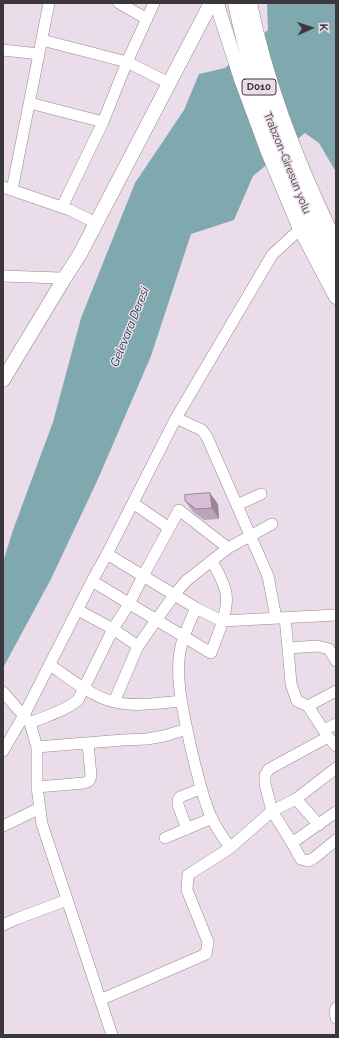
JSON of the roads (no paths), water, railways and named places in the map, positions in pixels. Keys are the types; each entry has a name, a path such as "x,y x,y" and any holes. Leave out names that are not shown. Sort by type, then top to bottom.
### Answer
{"highway":[{"name":"Trabzon-Giresun yolu","path":"236,3 241,30 268,117 289,170 336,272"},
{"name":"Trabzon-Giresun yolu","path":"249,3 268,77 283,123 289,170 319,210 336,245"}],"main road":[{"path":"3,380 80,254 211,3"},
{"path":"218,9 241,79 289,170 300,229 336,298"}],"street":[{"path":"49,3 30,103 8,188 70,210 96,223"},
{"path":"119,3 147,19"},
{"path":"62,207 104,122 127,62 154,3"},
{"path":"42,40 127,62 169,83"},
{"path":"3,50 39,54"},
{"path":"30,103 104,122"},
{"path":"3,751 27,719 50,665 92,581 108,554 176,418 272,255 300,229"},
{"path":"3,276 64,279"},
{"path":"176,418 202,430 207,437 268,576 288,648 291,684 297,701 308,706 336,746"},
{"path":"237,505 261,494"},
{"path":"133,504 169,528"},
{"path":"27,719 64,709 78,700 114,629 179,510 228,548"},
{"path":"114,702 138,646 174,595 186,582 228,548 272,524"},
{"path":"108,554 196,608 222,621 336,615"},
{"path":"92,581 211,653 225,614 226,602 226,593 223,584 212,561"},
{"path":"196,608 183,637 180,652 178,669 180,690 200,789 212,818 230,848"},
{"path":"78,610 114,629 138,646"},
{"path":"288,648 317,646 328,648 336,661"},
{"path":"50,665 97,696 114,702 149,704 182,701"},
{"path":"3,692 27,719 37,747 37,787 42,824 112,1035"},
{"path":"308,706 336,692"},
{"path":"336,724 326,733 269,769 265,775 265,784 272,811 301,859 308,861 314,858 336,840"},
{"path":"37,747 147,739 164,736 187,729"},
{"path":"37,787 84,783 89,781 91,776 88,743"},
{"path":"100,1000 206,954 208,942 187,890 188,875 230,848 272,811 296,799 336,768"},
{"path":"187,829 178,805 178,800 180,797 200,789"},
{"path":"296,799 319,825"},
{"path":"3,826 40,808"},
{"path":"292,843 336,812"},
{"path":"165,838 212,818"},
{"path":"3,925 67,900"},
{"path":"336,1008 336,1018"}],"water":[{"name":"Gelevara Deresi","path":"267,3 336,3 336,172 319,143 305,133 253,176 234,220 191,234 151,356 98,479 51,579 3,668 3,562 13,530 53,422 81,318 135,183 184,110 199,74 225,68 268,30"}]}
